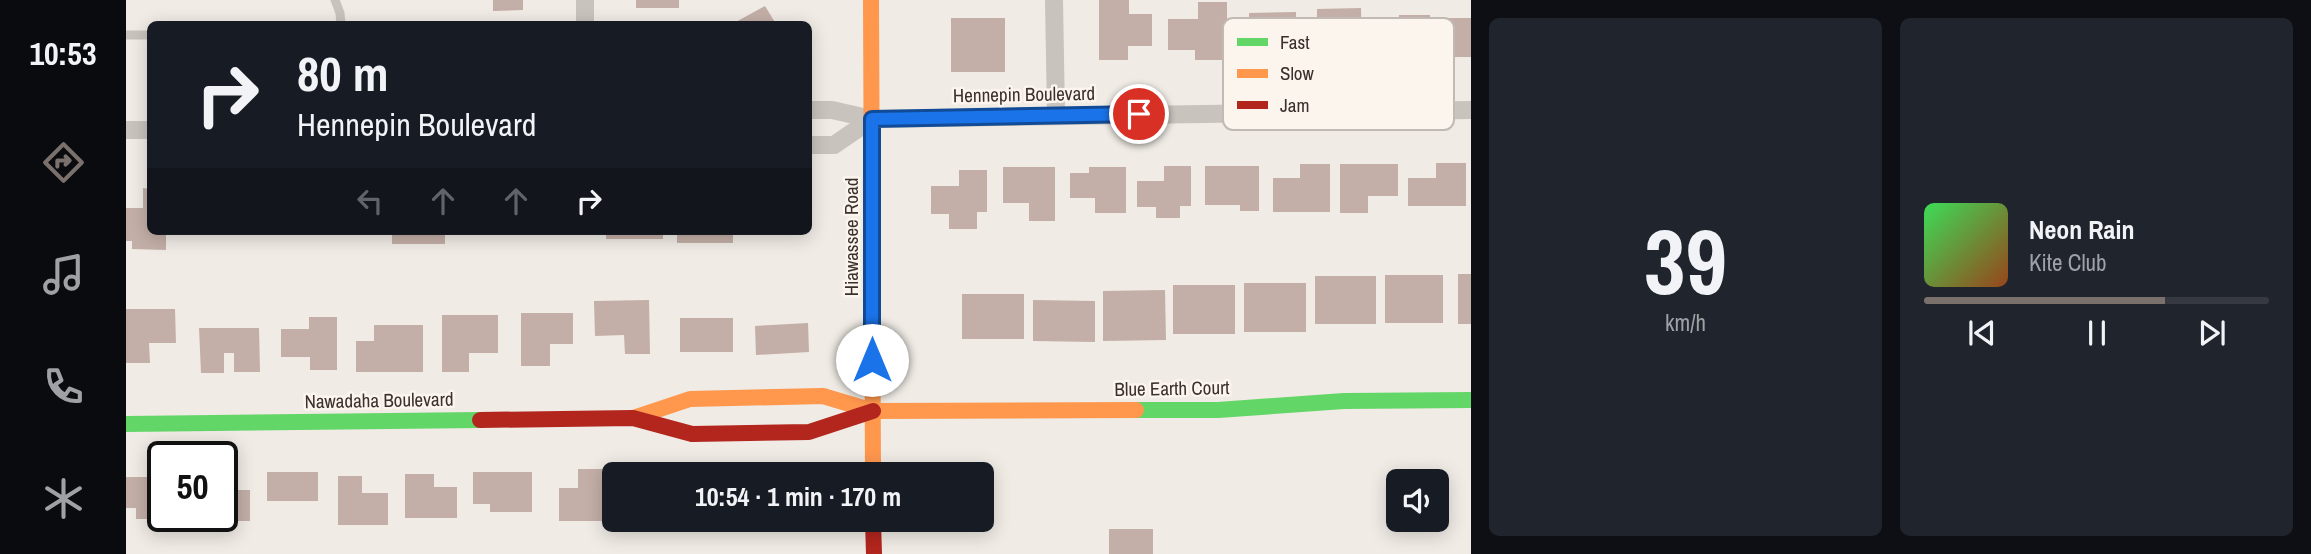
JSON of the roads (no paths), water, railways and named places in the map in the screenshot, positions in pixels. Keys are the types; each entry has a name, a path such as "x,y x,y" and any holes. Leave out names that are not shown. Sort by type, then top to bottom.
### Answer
{"street":[{"path":"585,0 585,21"},
{"name":"Hiawassee Road","path":"871,0 873,462"},
{"path":"1054,0 1056,114"},
{"name":"Hennepin Boulevard","path":"812,110 832,110 872,119 1223,112"},
{"path":"812,145 834,145 872,119"},
{"path":"126,130 147,130"},
{"name":"Nawadaha Boulevard","path":"634,418 690,399 822,396 873,411"},
{"name":"Blue Earth Court","path":"873,411 1218,410 1344,401 1471,400"},
{"name":"Nawadaha Boulevard","path":"126,424 634,418 692,433 809,432 873,411"},
{"path":"873,532 874,554"}],"lane":[{"path":"335,0 341,21"},
{"path":"126,35 147,35"}]}
